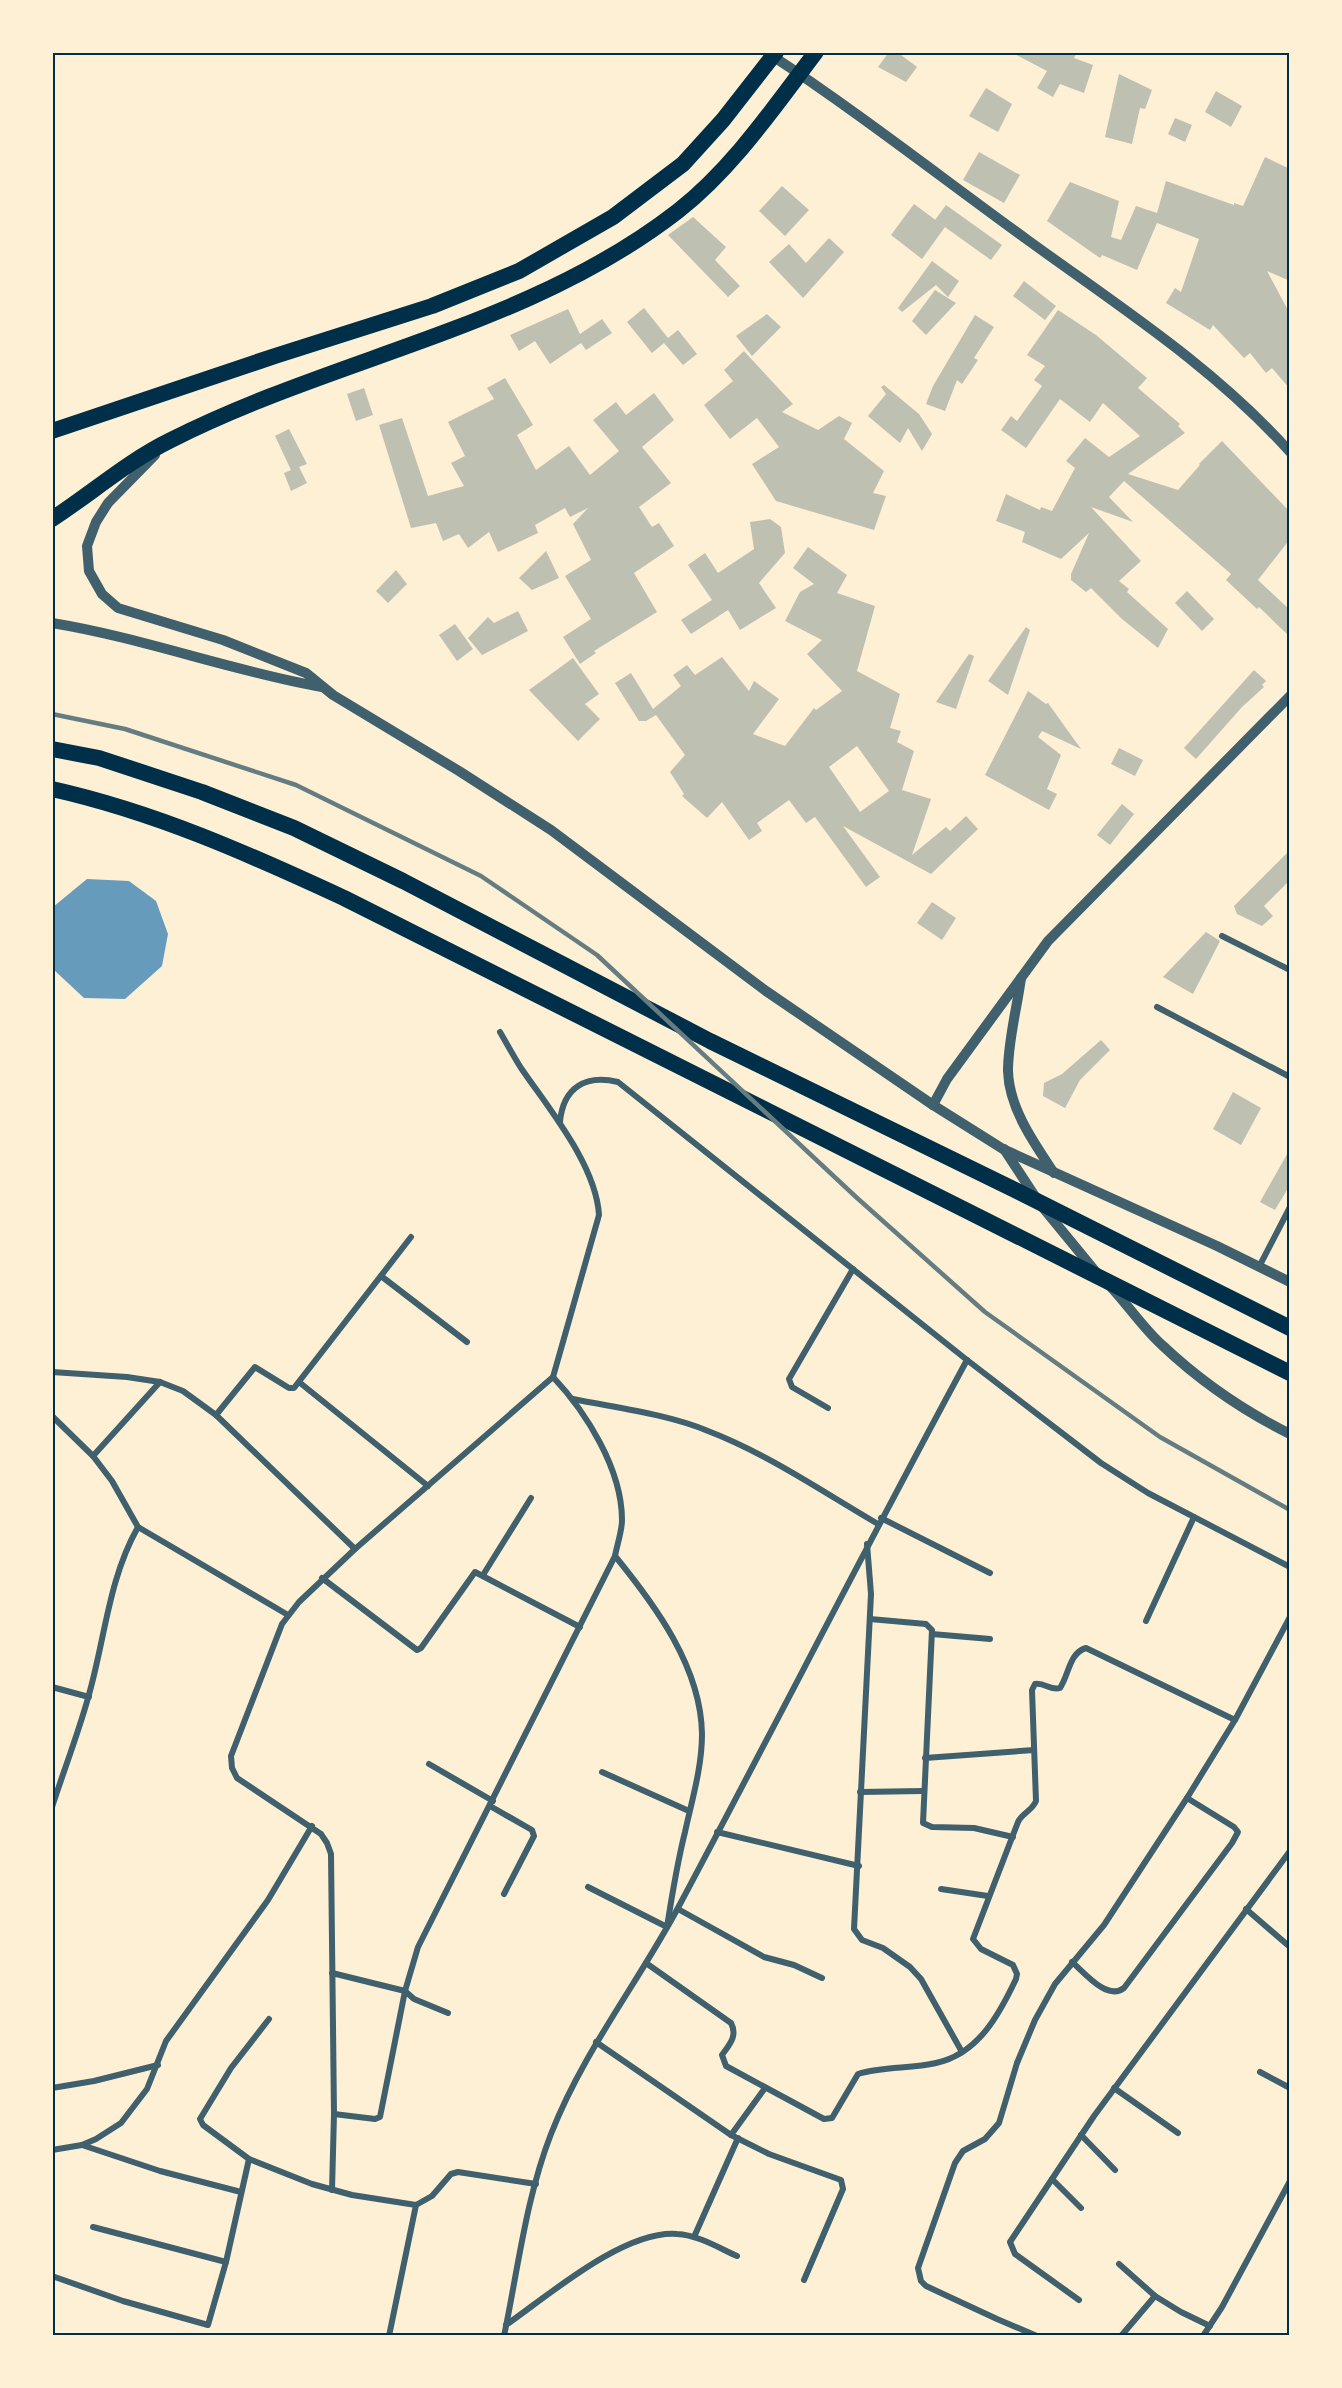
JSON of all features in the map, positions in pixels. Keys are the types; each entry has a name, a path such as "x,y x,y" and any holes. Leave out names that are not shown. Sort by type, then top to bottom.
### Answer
{"highway":[{"path":"52,431 432,306 519,271 613,218 683,164 723,120 776,52"},
{"path":"52,519 123,469 170,440 257,402 433,336 574,278 622,251 679,210 707,186 746,142 816,52"},
{"path":"52,749 99,758 202,792 304,833 403,881 710,1041 1290,1328"},
{"path":"52,789 98,799 167,822 250,854 344,898 1290,1373"}],"street":[{"path":"768,52 847,105 1030,242 1140,320 1212,376 1290,452"},
{"path":"170,440 129,479 108,503 96,522 87,546 89,572 102,594 118,608 223,639 306,673 322,687 551,830 766,991 933,1105 1004,1149 1290,1282"},
{"path":"52,623 322,687"},
{"path":"933,1105 947,1079 1048,941 1290,696"},
{"path":"1222,936 1290,970"},
{"path":"1022,975 1008,1072 1016,1105 1025,1125 1054,1173"},
{"path":"1157,1007 1290,1077"},
{"path":"332,2190 334,2114 331,1854 321,1834 312,1826 237,1778 232,1768 231,1756 288,1616 322,1578 553,1377 598,1215 598,1199 560,1122 519,1065 500,1032"},
{"path":"560,1122 561,1108 578,1086 590,1080 604,1078 618,1082 967,1360 1101,1463 1148,1493 1290,1568"},
{"path":"1004,1149 1040,1204 1077,1251 1161,1344 1204,1380 1269,1424 1290,1434"},
{"path":"1259,1267 1290,1207"},
{"path":"216,1415 255,1367 291,1389 299,1382 411,1237"},
{"path":"828,1408 792,1387 789,1379 853,1269"},
{"path":"381,1276 467,1342"},
{"path":"504,2336 536,2184 550,2136 569,2090 678,1909 867,1544 967,1360"},
{"path":"52,1372 127,1377 160,1382 183,1391 216,1415 355,1549"},
{"path":"334,2114 375,2119 380,2117 405,1991 418,1947 615,1556 622,1520 616,1483 605,1452 573,1399 553,1377"},
{"path":"93,1456 160,1382"},
{"path":"299,1382 428,1486"},
{"path":"573,1399 645,1413 708,1430 880,1521 990,1573"},
{"path":"52,1416 93,1456 112,1481 138,1527 288,1616"},
{"path":"483,1575 531,1498"},
{"path":"1146,1621 1194,1517"},
{"path":"52,1807 89,1697 111,1593 126,1548 138,1527"},
{"path":"867,1544 871,1594 860,1792 859,1866 854,1929 862,1940 898,1956 921,1979 962,2052"},
{"path":"615,1556 650,1601 664,1625 690,1676 698,1702 702,1732 701,1753 675,1876 667,1927"},
{"path":"322,1578 417,1650 421,1648 473,1573 483,1575 580,1627"},
{"path":"1036,2335 926,2286 918,2275 918,2268 956,2163 963,2151 985,2139 999,2123 1017,2063 1035,2020 1055,1984 1104,1925 1187,1798 1235,1720 1290,1617"},
{"path":"870,1619 926,1624 932,1630 923,1823 927,1826 974,1828 1013,1837"},
{"path":"932,1634 990,1639"},
{"path":"646,1963 731,2023 734,2034 722,2055 724,2063 765,2088 828,2120 832,2118 858,2074 937,2063 962,2052 977,2041 999,2014 1017,1974 1013,1965 981,1949 973,1939 1020,1817 1031,1809 1036,1801 1033,1687 1038,1683 1054,1689 1060,1688 1075,1655 1086,1648 1235,1720"},
{"path":"52,1686 89,1697"},
{"path":"925,1758 1034,1750"},
{"path":"429,1764 532,1830 534,1836 504,1894"},
{"path":"602,1772 689,1811"},
{"path":"860,1792 923,1791"},
{"path":"1072,1962 1107,1991 1114,1993 1124,1988 1232,1843 1238,1832 1234,1827 1187,1798"},
{"path":"52,2150 82,2145 121,2123 147,2089 166,2041 268,1900 312,1826"},
{"path":"717,1832 859,1866"},
{"path":"1079,2300 1011,2249 1010,2242 1013,2235 1114,2088 1290,1851"},
{"path":"588,1887 667,1927"},
{"path":"941,1889 988,1896"},
{"path":"678,1909 765,1957 794,1965 822,1978"},
{"path":"1246,1909 1290,1947"},
{"path":"332,1972 405,1991 414,2000 448,2013"},
{"path":"269,2019 231,2068 200,2119 204,2125 249,2159 332,2190 416,2205 432,2196 451,2174 458,2172 536,2184"},
{"path":"596,2042 734,2136 769,2154 841,2180 843,2189 804,2280"},
{"path":"52,2088 94,2081 158,2065"},
{"path":"1260,2072 1290,2088"},
{"path":"694,2237 734,2136 765,2088"},
{"path":"1114,2088 1178,2133"},
{"path":"1081,2135 1114,2170"},
{"path":"82,2145 160,2171 241,2192"},
{"path":"52,2276 205,2326 210,2323 249,2159"},
{"path":"1052,2179 1081,2208"},
{"path":"1203,2336 1222,2307 1290,2181"},
{"path":"388,2336 416,2205"},
{"path":"93,2227 225,2262"},
{"path":"506,2325 572,2278 629,2243 653,2236 677,2234 694,2237 737,2256"},
{"path":"1119,2264 1155,2296 1210,2326"},
{"path":"1121,2336 1155,2296"}],"water":[{"path":"87,879 129,881 156,901 168,934 162,966 125,999 84,998 53,969 53,907"}],"building":[{"path":"889,52 897,52 917,67 906,82 878,67"},
{"path":"1011,52 1077,52 1074,58 1093,65 1084,93 1060,84 1053,97 1037,88 1047,71"},
{"path":"1119,74 1152,90 1145,109 1140,108 1132,144 1105,137"},
{"path":"986,88 1012,104 998,132 969,116"},
{"path":"1216,91 1242,106 1231,127 1205,112"},
{"path":"1175,118 1192,125 1185,142 1168,134"},
{"path":"979,152 1020,175 1004,203 963,180"},
{"path":"1265,157 1290,169 1290,281 1267,271 1290,314 1290,389 1272,368 1266,373 1250,353 1244,358 1213,325 1210,330 1166,303 1175,288 1181,292 1199,239 1157,223 1137,270 1102,255 1100,258 1047,221 1070,182 1119,201 1111,237 1121,240 1136,206 1157,213 1166,181 1234,205 1234,203 1243,206"},
{"path":"782,186 809,210 785,236 759,211"},
{"path":"914,204 945,227 922,259 891,235"},
{"path":"946,205 1002,245 991,260 935,220"},
{"path":"693,217 726,247 715,260 740,286 728,297 668,235"},
{"path":"829,238 844,252 803,298 769,262 789,244 806,263"},
{"path":"932,261 959,281 948,297 936,285 902,312 898,308"},
{"path":"1024,281 1056,306 1045,320 1013,296"},
{"path":"935,290 956,303 926,335 912,321"},
{"path":"644,308 668,338 678,330 697,354 683,365 664,343 652,353 627,322"},
{"path":"568,309 580,334 602,319 612,333 586,350 581,343 550,364 535,341 519,351 510,335"},
{"path":"1058,310 1096,335 1147,378 1138,388 1180,424 1178,426 1185,433 1128,474 1178,490 1222,441 1290,512 1290,539 1258,580 1290,610 1290,637 1226,580 1231,574 1124,481 1109,497 1133,522 1091,507 1141,561 1119,581 1129,589 1127,592 1168,629 1158,648 1122,619 1091,588 1086,592 1071,580 1071,574 1089,533 1061,559 1022,542 1025,532 996,521 1006,494 1040,510 1041,507 1052,511 1075,468 1066,461 1085,438 1109,457 1140,436 1103,403 1090,422 1060,399 1026,448 1001,430 1011,416 1017,421 1042,386 1034,380 1045,366 1027,355"},
{"path":"767,314 781,327 752,356 736,336"},
{"path":"975,315 994,327 974,358 978,360 962,384 957,380 945,411 926,404 933,386"},
{"path":"744,351 793,404 782,412 818,430 839,416 852,423 844,439 884,471 873,493 886,496 874,530 776,501 752,464 779,447 757,418 730,439 704,405 733,381 724,370"},
{"path":"505,378 533,425 517,435 536,470 569,446 590,475 619,451 593,420 616,402 626,415 654,393 674,420 642,447 671,483 639,507 652,527 659,523 674,546 634,573 657,612 594,651 596,653 580,664 563,637 591,619 565,576 591,560 573,524 588,508 570,517 565,508 535,525 538,533 498,552 489,532 468,548 459,534 443,541 436,523 411,528 379,425 402,418 428,496 464,486 451,463 465,456 448,422 494,399 487,388"},
{"path":"884,385 919,414 932,434 922,451 908,428 900,443 868,416 886,394 881,387"},
{"path":"364,388 373,415 356,421 347,394"},
{"path":"289,429 307,464 299,467 307,483 291,491 284,473 291,470 275,436"},
{"path":"770,519 781,527 785,553 759,583 776,608 740,630 728,610 691,634 681,620 712,600 688,565 705,553 718,573 754,549 750,522"},
{"path":"808,547 847,575 837,593 875,606 857,671 900,694 890,728 901,731 897,742 914,751 902,790 931,799 912,855 946,827 950,831 966,816 978,829 931,874 843,826 880,877 866,887 815,817 806,823 789,800 757,823 762,831 749,840 722,802 707,818 682,796 684,794 670,772 685,755 656,715 646,721 639,721 615,683 631,673 653,709 681,686 673,675 687,665 695,675 722,657 749,691 754,681 779,699 753,734 785,746 814,708 816,710 842,691 807,654 822,640 785,621 800,592 814,584 793,568","holes":["857,746 889,791 860,812 829,767"]},
{"path":"546,551 559,578 532,590 519,578"},
{"path":"396,570 407,584 388,603 376,591"},
{"path":"1187,591 1214,619 1202,631 1175,603"},
{"path":"518,611 528,631 482,655 468,638 488,617 494,623"},
{"path":"455,624 473,649 457,661 439,635"},
{"path":"1026,627 1030,630 1008,695 988,681"},
{"path":"969,654 974,656 956,709 936,702"},
{"path":"573,658 599,694 585,704 600,719 578,741 529,690"},
{"path":"1254,670 1266,681 1262,685 1264,687 1242,707 1196,759 1184,748"},
{"path":"1028,691 1046,704 1048,703 1081,749 1042,731 1038,737 1061,755 1047,789 1057,794 1049,810 985,775"},
{"path":"1119,748 1143,760 1135,776 1111,764"},
{"path":"1122,804 1134,814 1110,845 1097,835"},
{"path":"1290,850 1290,880 1264,906 1273,916 1262,926 1237,914 1234,906"},
{"path":"932,902 956,918 942,940 917,923"},
{"path":"1206,932 1220,941 1193,994 1163,977"},
{"path":"1101,1040 1110,1050 1080,1080 1065,1108 1043,1096 1044,1083 1062,1074"},
{"path":"1233,1092 1261,1108 1241,1145 1213,1129"},
{"path":"1290,1149 1290,1185 1275,1210 1260,1202"}],"railway":[{"path":"52,714 125,729 296,785 481,876 597,955 856,1197 985,1312 1160,1437 1290,1510"}]}
